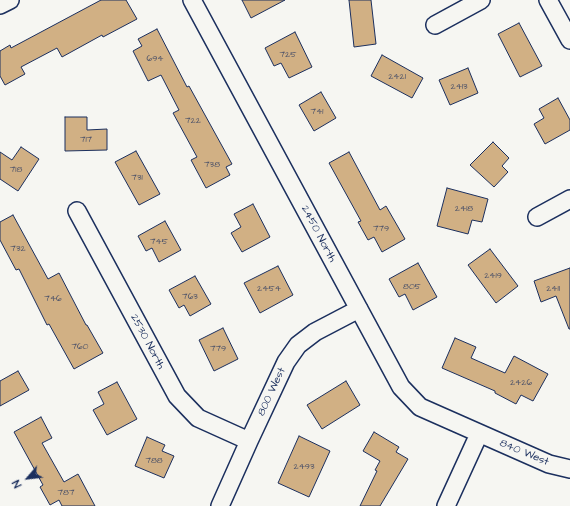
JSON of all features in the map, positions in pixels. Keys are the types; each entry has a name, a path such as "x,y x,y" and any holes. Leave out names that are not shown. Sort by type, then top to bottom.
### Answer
{"street":[{"path":"0,5 10,0"},
{"name":"2450 North","path":"192,0 401,387 420,406 479,434"},
{"path":"435,25 481,0"},
{"path":"548,0 570,40"},
{"path":"537,217 570,200"},
{"name":"2530 North","path":"77,211 177,396 198,418 249,441"},
{"name":"800 West","path":"220,506 286,362 298,345 315,332 359,309"},
{"path":"446,506 479,434"},
{"name":"840 West","path":"479,434 549,464 570,469"}],"building":[{"path":"101,0 126,0 137,19 103,37 102,35 62,57 57,48 21,67 25,74 5,85 0,76 0,51 10,45 11,48"},
{"path":"242,0 285,0 251,18"},
{"path":"349,0 371,0 376,44 354,47"},
{"path":"519,23 542,66 520,77 498,34"},
{"path":"157,29 187,87 189,86 232,164 226,167 230,175 206,188 191,160 197,157 173,113 179,110 161,75 148,81 133,51 142,46 138,39"},
{"path":"295,32 312,67 289,78 281,63 274,66 265,48"},
{"path":"382,55 423,78 412,98 371,76"},
{"path":"468,68 478,93 450,105 439,80"},
{"path":"321,92 336,118 314,131 299,105"},
{"path":"558,98 570,120 570,130 545,144 534,124 544,118 539,109"},
{"path":"65,117 87,117 87,130 107,129 107,150 65,151"},
{"path":"493,142 509,158 502,166 508,172 494,187 470,165"},
{"path":"21,147 39,159 18,191 0,179 0,152 12,160"},
{"path":"136,151 160,194 139,205 115,162"},
{"path":"349,152 380,210 386,206 405,239 382,252 374,237 368,240 358,222 361,221 329,163"},
{"path":"447,188 488,199 482,222 472,220 468,234 437,226"},
{"path":"253,204 270,237 242,252 231,233 241,227 234,214"},
{"path":"13,215 48,279 59,273 86,325 103,353 74,369 49,324 47,325 19,269 16,270 0,240 0,222"},
{"path":"165,221 181,250 159,262 152,248 146,251 138,236"},
{"path":"490,249 518,286 496,303 468,265"},
{"path":"418,263 437,297 413,310 405,294 399,297 389,279"},
{"path":"278,266 293,295 260,313 244,283"},
{"path":"570,268 569,329 556,296 541,302 534,281"},
{"path":"195,276 211,304 190,316 184,305 179,308 169,290"},
{"path":"223,328 238,359 214,371 199,340"},
{"path":"455,338 476,347 471,358 505,373 514,356 548,374 533,401 521,395 516,404 495,393 495,391 442,368"},
{"path":"18,371 29,390 0,406 0,381"},
{"path":"346,381 360,405 322,429 307,405"},
{"path":"117,382 137,419 107,435 93,410 104,404 98,392"},
{"path":"41,417 52,438 42,443 64,482 78,474 95,506 62,506 59,500 50,505 40,487 43,485 14,432"},
{"path":"374,432 399,447 396,452 408,459 380,506 360,506 377,471 375,470 380,461 363,451"},
{"path":"299,436 330,451 309,497 278,483"},
{"path":"147,437 165,445 162,451 174,456 164,478 135,466"}]}
